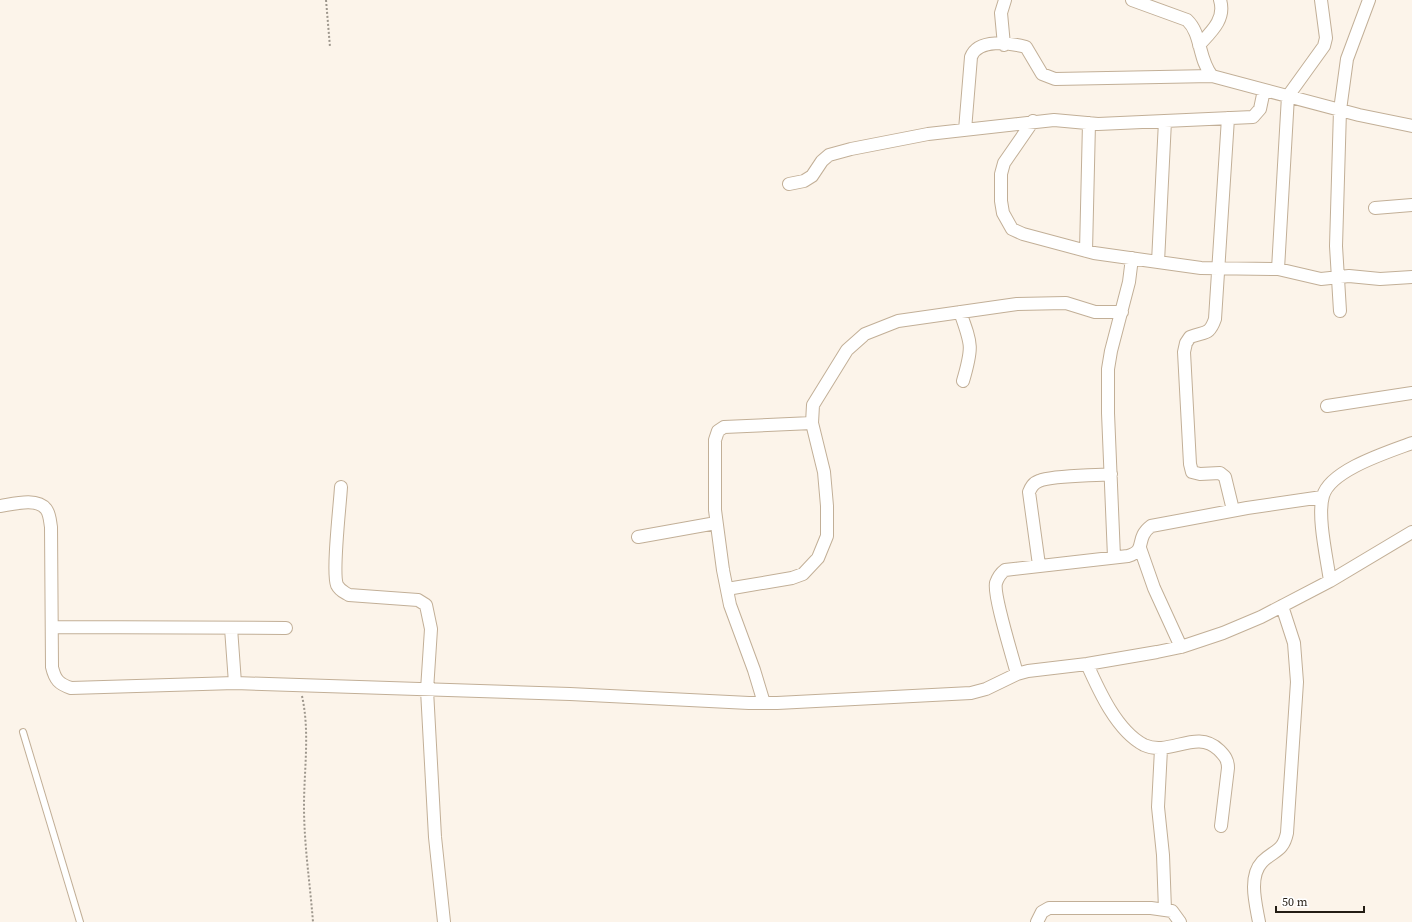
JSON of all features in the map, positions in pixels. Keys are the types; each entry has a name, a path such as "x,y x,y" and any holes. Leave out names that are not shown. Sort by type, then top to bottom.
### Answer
{"street":[{"path":"1004,45 1001,13 1005,0"},
{"path":"1132,0 1187,20 1193,26 1205,68 1212,76"},
{"path":"1199,45 1216,26 1221,17 1222,8 1220,0"},
{"path":"1278,269 1288,96 1324,46 1326,38 1321,0"},
{"path":"1340,311 1336,227 1340,110 1346,59 1369,0"},
{"path":"965,130 970,68 974,50 980,46 1004,45 1026,47 1042,74 1055,79 1212,76 1340,110 1412,126"},
{"path":"789,184 812,176 822,161 829,155 928,134 1033,121 1054,120 1089,124 1253,117 1260,109 1264,90"},
{"path":"1228,118 1217,267 1215,319 1211,329 1207,333 1190,337 1186,343 1184,352 1190,464 1192,472 1200,474 1220,473 1225,477 1233,510"},
{"path":"1033,121 1011,152 1002,168 1001,201 1005,218 1012,229 1023,234 1086,251 1201,268 1217,267 1278,269 1306,277 1321,279 1349,276 1380,279 1412,277"},
{"path":"1158,262 1165,121"},
{"path":"1086,251 1089,124"},
{"path":"1375,208 1412,205"},
{"path":"1114,557 1110,474 1108,369 1111,351 1129,282 1132,258"},
{"path":"727,589 792,578 803,574 818,558 823,548 828,522 825,479 812,423 813,405 816,397 847,350 856,340 878,327 898,321 1017,304 1053,302 1078,305 1084,309 1095,312 1122,312"},
{"path":"960,312 970,345 970,355 963,381"},
{"path":"1327,406 1412,393"},
{"path":"764,703 754,670 730,605 727,589 716,523 714,492 715,440 718,431 724,427 812,423"},
{"path":"1330,581 1322,517 1322,497 1326,488 1346,471 1412,443"},
{"path":"1038,565 1029,492 1032,485 1038,481 1048,479 1110,474"},
{"path":"341,487 336,560 337,584 341,591 349,595 418,600 426,605 430,629 427,690 438,867 444,922"},
{"path":"1181,647 1154,588 1140,548 1140,538 1144,532 1151,526 1233,510 1322,497"},
{"path":"0,506 31,502 46,509 51,528 52,667 54,677 61,685 71,688 85,689 235,683 764,703 971,693 986,689 1017,674 1087,664 1181,647 1244,625 1330,581 1412,532"},
{"path":"638,537 716,523"},
{"path":"1017,674 996,584 1000,575 1005,570 1136,553 1140,548"},
{"path":"1259,922 1254,896 1256,873 1260,863 1279,850 1285,843 1287,833 1297,682 1294,644 1282,606"},
{"path":"52,627 286,628"},
{"path":"231,628 235,683"},
{"path":"1087,664 1111,712 1132,737 1143,744 1161,749 1185,743 1203,741 1211,744 1223,754 1228,761 1228,768 1221,826"},
{"path":"1161,749 1158,807 1163,855 1165,910"},
{"path":"1037,922 1042,912 1049,908 1151,908 1172,911 1180,922"}],"lane":[{"path":"23,732 80,922"}],"path":[{"path":"326,0 330,47"},
{"path":"299,685 305,720 304,807 313,922"}]}
